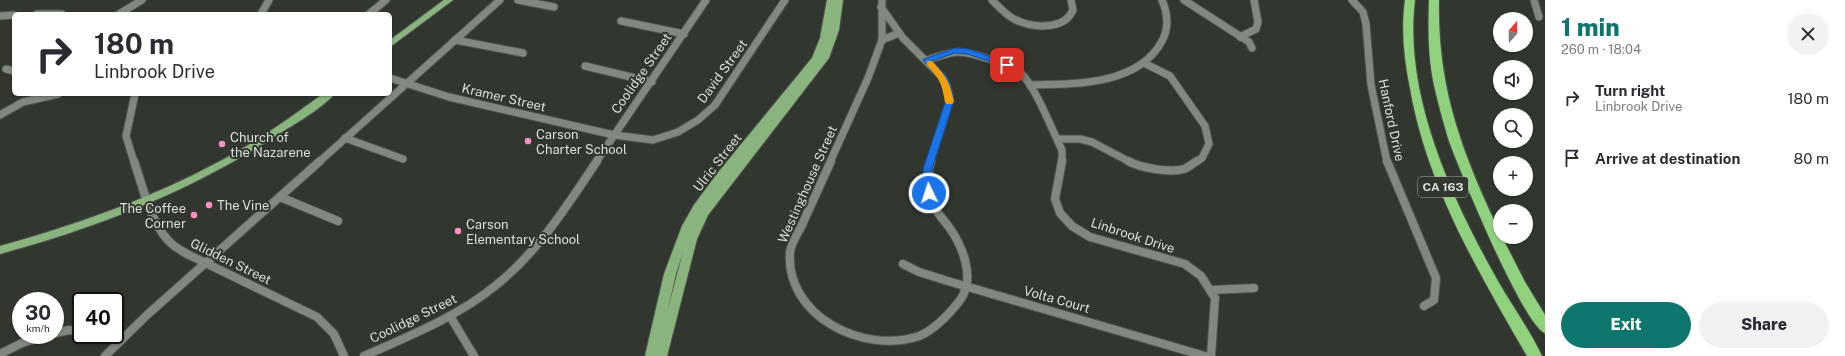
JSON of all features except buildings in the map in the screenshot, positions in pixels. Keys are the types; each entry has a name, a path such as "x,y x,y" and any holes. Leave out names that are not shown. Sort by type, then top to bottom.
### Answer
{"highway":[{"name":"CA 163","path":"1410,0 1407,27 1416,101 1424,136 1442,186 1475,255 1535,356"},
{"name":"CA 163","path":"1434,0 1433,30 1437,73 1447,115 1460,156 1497,243 1545,327"}],"main road":[{"path":"411,27 437,0"},
{"path":"392,42 449,0"},
{"name":"Ulric Street","path":"650,356 670,274 686,229 698,208 720,178 816,59 821,50 826,32 831,0"},
{"name":"Ulric Street","path":"661,356 692,239 704,213 825,58 836,29 839,0"},
{"path":"0,250 87,225 148,201 210,172 262,142 326,96"}],"street":[{"path":"122,12 142,0"},
{"path":"262,12 269,0"},
{"path":"371,12 386,0"},
{"path":"392,96 500,0"},
{"path":"518,0 554,7"},
{"name":"Coolidge Street","path":"364,356 450,316 494,286 521,263 542,240 652,82 706,0"},
{"name":"David Street","path":"614,135 653,140 678,132 698,120 715,106 785,0"},
{"path":"992,0 1009,17 1035,25 1059,23 1071,15 1074,9 1071,0"},
{"path":"1030,85 1100,80 1126,73 1144,62 1152,56 1162,42 1166,32 1166,8 1162,0"},
{"path":"1184,0 1249,42 1252,48"},
{"path":"1240,37 1256,29 1258,22 1254,0"},
{"name":"Hanford Drive","path":"1352,0 1363,12 1366,24 1371,85 1388,165 1393,173 1423,250 1436,278 1434,300 1424,306"},
{"path":"1534,0 1539,17"},
{"path":"881,3 882,40 899,33"},
{"path":"881,3 899,33 927,60 942,77 947,86 950,100 928,169 929,193 936,210 954,234 963,252 967,273 967,287"},
{"path":"0,16 12,15"},
{"path":"621,21 684,34"},
{"path":"455,40 523,53"},
{"name":"Westinghouse Street","path":"882,40 868,78 790,251 792,278 795,288 807,306 823,319 839,329 858,336 881,340 899,340 916,337 941,323 964,294 967,287"},
{"name":"Linbrook Drive","path":"927,60 955,51 968,52 1007,65 1025,76 1058,139 1063,155 1055,199 1060,213 1072,226 1090,237 1185,264 1201,276 1215,298 1211,356"},
{"path":"1058,139 1080,139 1092,142 1132,163 1144,167 1165,170 1184,169 1202,158 1209,144 1205,126 1170,76 1144,62"},
{"path":"585,66 652,82"},
{"path":"6,68 12,70"},
{"name":"Kramer Street","path":"392,79 449,97 614,135"},
{"path":"0,115 23,102 39,96"},
{"name":"Glidden Street","path":"134,96 126,136 128,147 156,222 167,240 180,250 317,317 330,327 339,341 344,356"},
{"path":"124,337 146,314 206,263 392,96"},
{"path":"345,138 403,159"},
{"path":"280,197 338,221"},
{"name":"Volta Court","path":"903,264 919,272 967,287 1205,356"},
{"path":"1211,290 1254,288"},
{"path":"450,316 474,356"},
{"path":"0,354 20,344"},
{"path":"105,356 117,344"}],"slow traffic":[{"path":"930,63 942,77 947,86 950,100 949,102"}],"place":[{"name":"Carson Charter School","path":"528,141"},
{"name":"Church of the Nazarene","path":"222,144"},
{"name":"The Vine","path":"209,205"},
{"name":"The Coffee Corner","path":"194,215"},
{"name":"Carson Elementary School","path":"458,231"}],"route":[{"path":"929,193 927,179 928,169 950,100 947,86 942,77 927,60 955,51 968,52 1007,65"}]}
